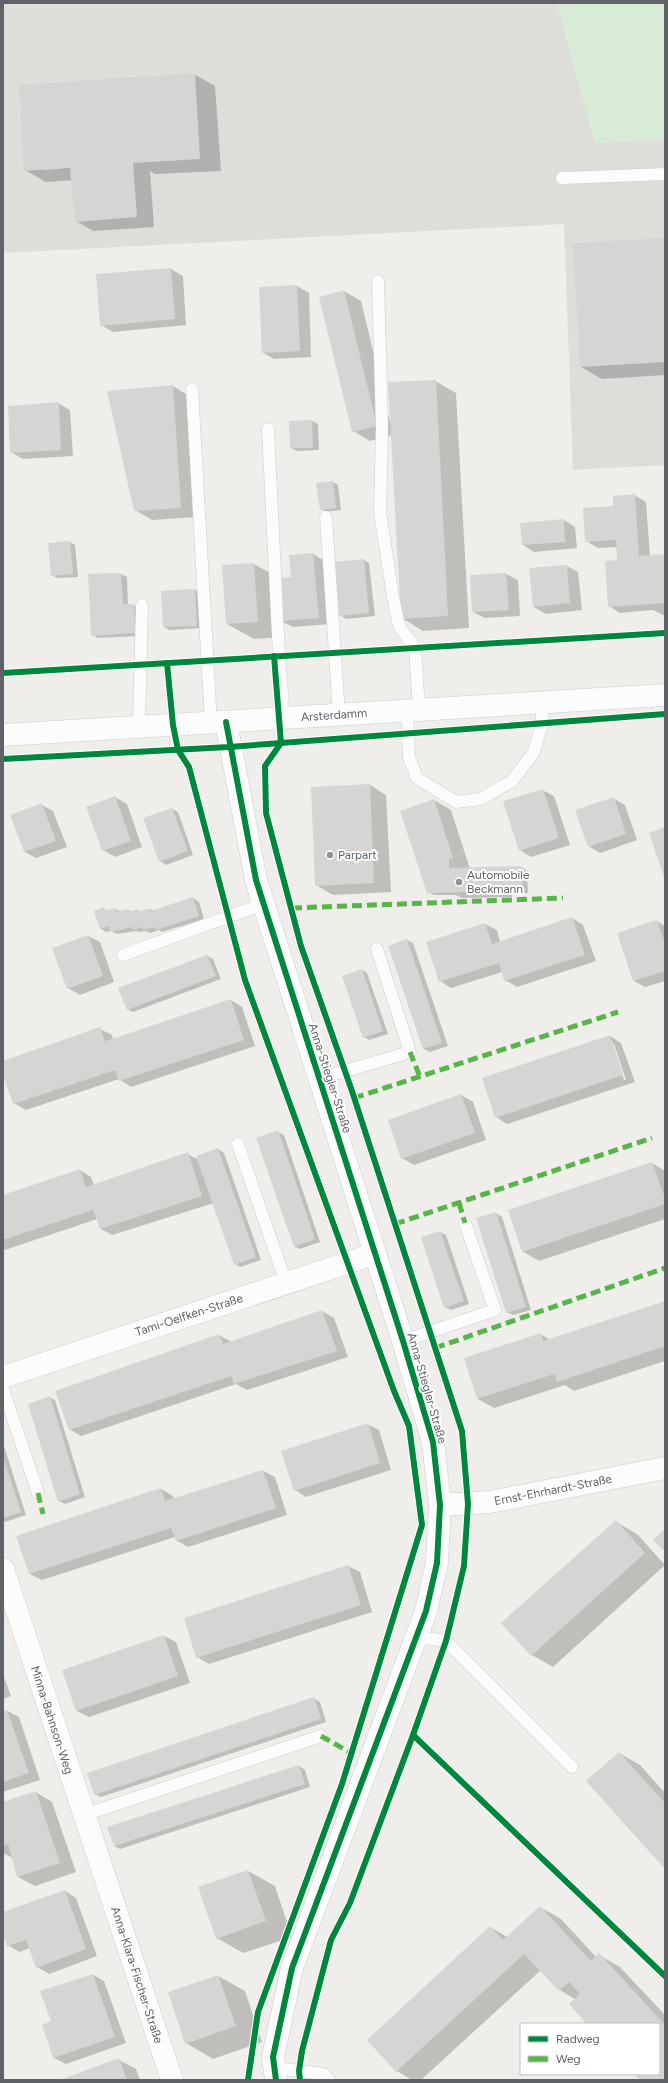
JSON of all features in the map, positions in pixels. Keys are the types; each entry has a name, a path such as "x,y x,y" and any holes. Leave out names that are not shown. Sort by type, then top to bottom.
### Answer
{"street":[{"name":"Arsterdamm","path":"3,735 284,719 665,694"},
{"name":"Anna-Stiegler-Straße","path":"218,723 263,904 403,1341 432,1442 440,1505 437,1563 426,1611 292,1968 273,2056 276,2074"},
{"name":"Tami-Oelfken-Straße","path":"3,1377 374,1254"},
{"name":"Ernst-Ehrhardt-Straße","path":"440,1505 490,1502 665,1468"},
{"name":"Minna-Bahnson-Weg","path":"3,1569 102,1870"},
{"name":"Anna-Klara-Fischer-Straße","path":"102,1870 172,2080"}],"lane":[{"path":"562,178 665,174"},
{"path":"378,281 382,428 380,512 392,598 399,626 415,648 413,710 409,758 417,778 456,802 481,799 512,781 534,752 542,724 542,702"},
{"path":"192,389 218,723"},
{"path":"268,429 278,656 284,719"},
{"path":"326,517 339,715"},
{"path":"139,727 142,605"},
{"path":"123,955 263,904"},
{"path":"318,1079 410,1052 377,949"},
{"path":"238,1144 286,1283"},
{"path":"403,1341 495,1310 465,1223"},
{"path":"3,1389 38,1493"},
{"path":"417,1637 446,1641 572,1767"},
{"path":"84,1815 321,1736"},
{"path":"276,2074 324,2074 329,2080"}],"shaded area":[{"path":"3,3 557,3 595,143 665,140 665,465 573,470 564,224 3,253"}],"green space":[{"path":"557,3 665,3 665,140 595,143"}],"building":[{"path":"195,73 200,159 133,163 137,217 75,222 70,167 24,171 19,85"},
{"path":"665,238 665,362 580,367 573,243"},
{"path":"171,268 175,319 100,326 96,274"},
{"path":"297,285 300,351 262,353 259,287"},
{"path":"344,290 377,426 352,432 319,297"},
{"path":"436,380 448,616 401,619 388,382"},
{"path":"173,385 181,508 134,511 107,391"},
{"path":"59,402 61,450 10,453 8,406"},
{"path":"312,420 313,448 290,448 289,421"},
{"path":"333,481 336,508 320,510 316,483"},
{"path":"635,494 639,556 665,554 665,603 608,607 605,561 617,560 616,540 585,542 583,508 613,506 613,496"},
{"path":"564,519 565,542 522,545 520,523"},
{"path":"70,541 73,574 51,576 48,543"},
{"path":"313,553 319,618 281,621 277,578 291,577 289,555"},
{"path":"364,559 369,613 339,616 334,562"},
{"path":"254,563 258,622 226,624 222,565"},
{"path":"567,565 570,603 533,607 529,568"},
{"path":"121,573 123,604 134,604 135,633 91,636 88,574"},
{"path":"506,573 509,610 472,612 470,575"},
{"path":"195,589 197,626 163,627 161,591"},
{"path":"370,784 374,883 315,886 311,787"},
{"path":"543,789 559,838 519,851 503,801"},
{"path":"115,796 131,841 102,851 86,807"},
{"path":"614,797 626,834 588,847 575,810"},
{"path":"434,799 453,858 449,859 449,868 522,866 523,890 427,893 400,811"},
{"path":"42,803 56,841 24,852 10,815"},
{"path":"172,808 188,851 159,862 143,818"},
{"path":"665,827 665,880 649,833"},
{"path":"193,897 199,916 156,930 155,927 143,930 142,927 133,930 132,927 110,932 109,926 100,929 94,911 104,907 105,911 116,908 117,912 127,909 128,912 137,909 138,912 150,908 151,911"},
{"path":"572,917 585,955 504,981 499,963 439,982 426,942 485,923 492,944"},
{"path":"657,920 665,944 665,971 633,981 617,933"},
{"path":"88,935 103,976 67,989 52,948"},
{"path":"407,939 442,1043 423,1049 388,946"},
{"path":"207,955 216,976 127,1010 118,988"},
{"path":"362,969 383,1031 363,1038 342,976"},
{"path":"231,999 244,1040 119,1081 115,1070 13,1104 3,1075 3,1061 100,1027 107,1047 106,1041"},
{"path":"610,1035 623,1075 495,1118 482,1078"},
{"path":"461,1094 475,1133 401,1159 388,1120"},
{"path":"278,1130 315,1239 294,1247 256,1138"},
{"path":"218,1148 256,1257 234,1265 196,1156"},
{"path":"188,1152 202,1196 100,1229 93,1210 3,1240 3,1195 80,1169 86,1187"},
{"path":"652,1162 665,1198 665,1204 522,1252 508,1210"},
{"path":"496,1212 526,1307 506,1313 476,1218"},
{"path":"440,1231 464,1301 444,1308 421,1237"},
{"path":"665,1301 665,1346 557,1382 554,1374 477,1399 464,1358 541,1333 543,1341"},
{"path":"322,1310 337,1351 234,1384 231,1376 69,1430 55,1391 219,1334 223,1344"},
{"path":"50,1396 80,1494 58,1502 28,1404"},
{"path":"368,1423 380,1463 294,1491 281,1451"},
{"path":"3,1457 21,1512 3,1518"},
{"path":"263,1470 276,1508 176,1541 171,1528 29,1574 16,1536 161,1488 165,1501"},
{"path":"616,1520 645,1553 531,1656 501,1623"},
{"path":"665,1529 665,1552 653,1540"},
{"path":"348,1565 361,1605 196,1658 184,1618"},
{"path":"164,1635 178,1676 76,1711 62,1670"},
{"path":"314,1697 321,1719 94,1795 87,1773"},
{"path":"7,1710 29,1773 3,1782 3,1711"},
{"path":"619,1752 665,1803 665,1869 586,1781"},
{"path":"299,1765 305,1784 114,1846 107,1827"},
{"path":"36,1791 60,1863 17,1877 8,1844 3,1846 3,1802"},
{"path":"248,1870 266,1921 216,1939 198,1887"},
{"path":"65,1890 86,1949 36,1968 26,1940 7,1946 3,1935 3,1912"},
{"path":"540,1906 591,1961 599,1953 665,2025 665,2080 640,2080 635,2075 660,2075 660,2023 586,2023 569,2004 580,1994 569,1982 559,1991 524,1954 396,2072 367,2040 490,1926 503,1940"},
{"path":"93,1974 115,2037 53,2058 42,2025 51,2021 40,1991"},
{"path":"218,1975 236,2026 185,2044 168,1992"},
{"path":"119,2058 127,2080 60,2080"}],"marked path":[{"path":"292,908 563,898"},
{"path":"354,1098 618,1012"},
{"path":"410,1052 420,1077"},
{"path":"395,1224 652,1138"},
{"path":"459,1203 465,1223"},
{"path":"435,1348 665,1268"},
{"path":"38,1493 43,1514"},
{"path":"321,1736 351,1753"}],"cycle path":[{"path":"3,673 665,633"},
{"path":"274,656 281,743 265,766 266,813 301,946 352,1091 462,1431 468,1504 464,1566 446,1641 413,1735 350,1903 331,1940 302,2051 299,2071 300,2080"},
{"path":"167,663 173,725 178,750 189,767 245,980 394,1391 409,1426 422,1525 342,1784 258,2012 248,2080"},
{"path":"3,759 229,747 665,714"},
{"path":"226,722 256,880 403,1341 433,1442 440,1505 437,1563 426,1611 292,1968 273,2057 276,2080"},
{"path":"413,1735 665,1976"}],"place":[{"name":"Parpart","path":"330,855"},
{"name":"Automobile Beckmann","path":"459,882"}]}
